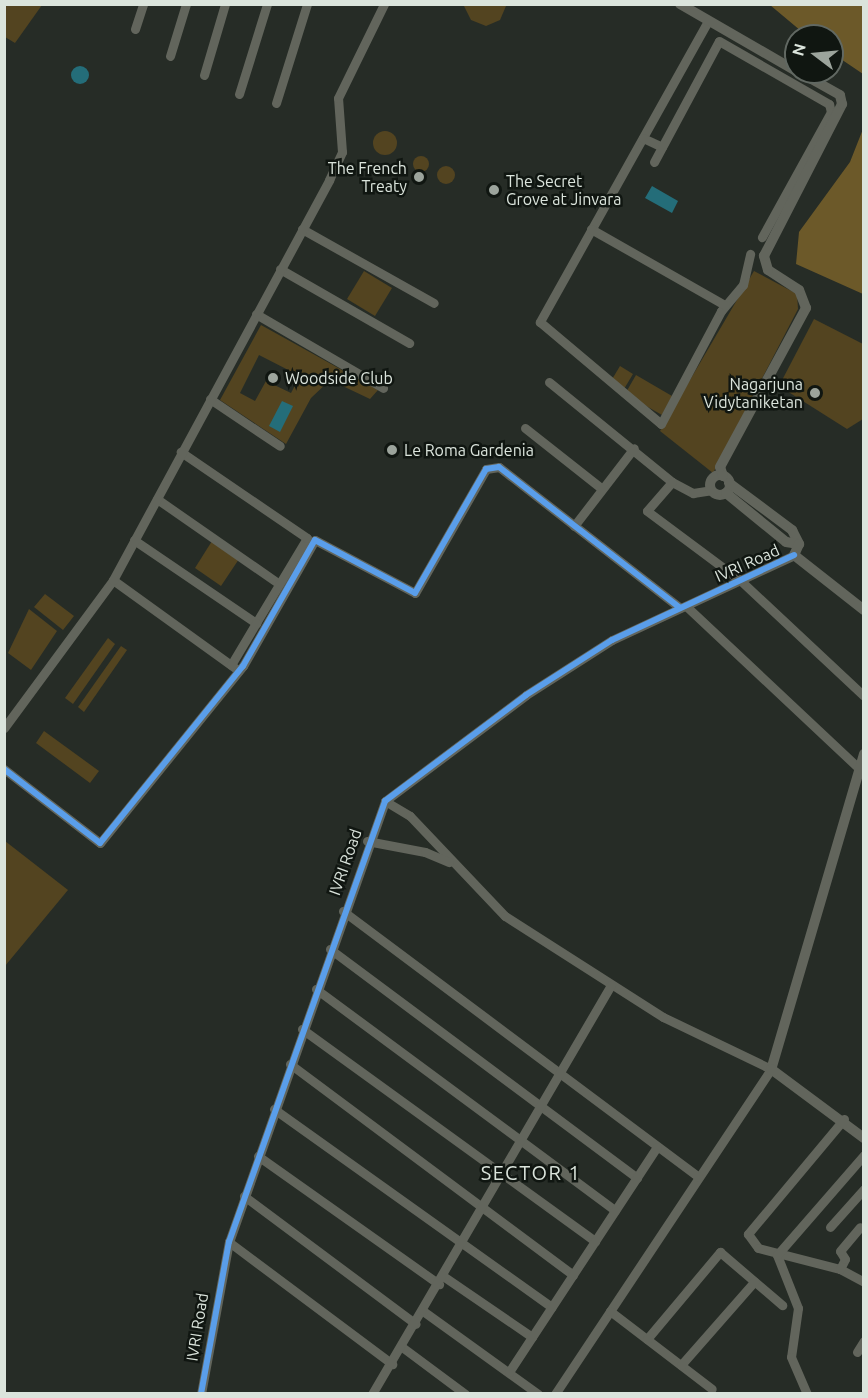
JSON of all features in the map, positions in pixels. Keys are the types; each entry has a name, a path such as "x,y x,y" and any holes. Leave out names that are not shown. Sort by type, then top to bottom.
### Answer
{"main road":[{"path":"680,4 784,64"},
{"path":"726,484 720,467 805,312 802,293 770,273 764,260 791,196 842,108 840,95 820,84"},
{"path":"711,490 713,478 726,484"},
{"name":"IVRI Road","path":"711,490 726,484 792,530 797,550"},
{"path":"797,550 864,610"},
{"path":"864,754 861,771 771,1069 844,1119 864,1138"}],"street":[{"path":"135,29 143,4"},
{"path":"170,56 186,4"},
{"path":"204,75 225,4"},
{"path":"239,94 267,4"},
{"path":"276,103 307,4"},
{"path":"4,728 113,580 302,229 342,152 338,98 384,4"},
{"path":"708,21 540,322 657,423 663,421 725,305 743,285 750,257 764,260"},
{"path":"654,162 719,41 832,108 791,196 762,237"},
{"path":"643,138 662,147"},
{"path":"302,229 434,303"},
{"path":"591,229 725,305"},
{"path":"280,269 409,344"},
{"path":"256,314 383,388"},
{"path":"549,382 634,448 672,482 693,493 711,490"},
{"path":"210,399 280,446"},
{"path":"525,428 601,488"},
{"path":"574,526 634,448"},
{"path":"181,452 307,538 278,583 235,668"},
{"path":"4,769 100,843 235,668 315,540 415,593 486,469 499,467 682,607 861,771"},
{"path":"672,482 647,512 741,581 864,696"},
{"path":"156,499 278,583"},
{"path":"134,540 256,623"},
{"name":"IVRI Road","path":"201,1394 229,1242 367,841 385,801 571,665 682,607 741,581 797,550"},
{"path":"113,580 235,668"},
{"path":"385,801 410,816 454,865 505,916 671,1022 771,1069 555,1394"},
{"path":"423,851 430,838"},
{"path":"367,841 423,851 454,865"},
{"path":"343,910 699,1177"},
{"path":"330,949 540,1108 637,1178"},
{"path":"372,1394 416,1324 611,985"},
{"path":"316,990 615,1210"},
{"path":"302,1029 595,1241"},
{"path":"290,1064 573,1275"},
{"path":"274,1109 552,1307"},
{"path":"844,1119 748,1234 758,1248 777,1255 840,1269 864,1282"},
{"path":"509,1372 657,1147"},
{"path":"777,1255 864,1155"},
{"path":"258,1156 441,1280 532,1337"},
{"path":"830,1227 864,1189"},
{"path":"244,1196 416,1324"},
{"path":"840,1269 845,1259 840,1251 860,1227"},
{"path":"229,1242 392,1364"},
{"path":"647,1339 720,1252 782,1305"},
{"path":"777,1255 798,1308 791,1357 807,1394"},
{"path":"681,1365 754,1281"},
{"path":"423,1311 538,1394"},
{"path":"610,1311 712,1389"},
{"path":"402,1347 465,1394"}],"shaded area":[{"path":"506,4 500,20 486,26 471,20 464,6"},
{"path":"4,5 42,5 15,43 5,37"},
{"path":"770,5 863,5 863,74 844,61 844,24 793,24"},
{"path":"863,129 863,294 796,264 799,232 850,162"},
{"path":"385,131 390,132 396,138 396,148 390,154 385,155 380,154 374,148 373,143 374,138 380,132"},
{"path":"421,156 427,158 429,164 427,170 421,172 415,170 413,164 415,158"},
{"path":"446,166 452,169 455,175 452,181 446,184 440,181 437,175 440,169"},
{"path":"364,271 392,288 375,316 347,299"},
{"path":"754,271 797,294 798,309 713,473 660,431"},
{"path":"814,319 863,344 863,419 847,429 779,386"},
{"path":"261,325 378,390 370,399 330,380 311,398 286,444 220,400","holes":["259,355 300,376 291,393 266,381 255,401 240,393"]},
{"path":"620,366 633,374 624,389 611,381"},
{"path":"636,375 672,396 662,415 625,394"},
{"path":"212,541 239,559 221,586 195,568"},
{"path":"45,594 74,616 63,630 34,607"},
{"path":"29,609 57,631 31,670 8,653"},
{"path":"108,638 115,644 73,704 65,698"},
{"path":"121,646 127,650 84,712 78,707"},
{"path":"44,731 99,771 90,783 36,743"},
{"path":"5,841 68,890 5,966"}],"water":[{"path":"76,66 84,66 89,71 87,82 76,84 71,79 71,71"},
{"path":"652,186 678,201 672,213 645,198"},
{"path":"282,401 293,406 280,432 269,426"}],"cycle path":[{"path":"4,769 100,843 243,666 315,540 415,593 486,469 499,467 680,608"},
{"path":"201,1394 229,1242 385,801 526,695 612,640 794,555"}],"place":[{"name":"The French Treaty","path":"419,177"},
{"name":"The Secret Grove at Jinvara","path":"494,190"},
{"name":"Woodside Club","path":"273,378"},
{"name":"Nagarjuna Vidytaniketan","path":"815,393"},
{"name":"Le Roma Gardenia","path":"392,450"}],"district":[{"name":"SECTOR 1","path":"531,1172"}]}
